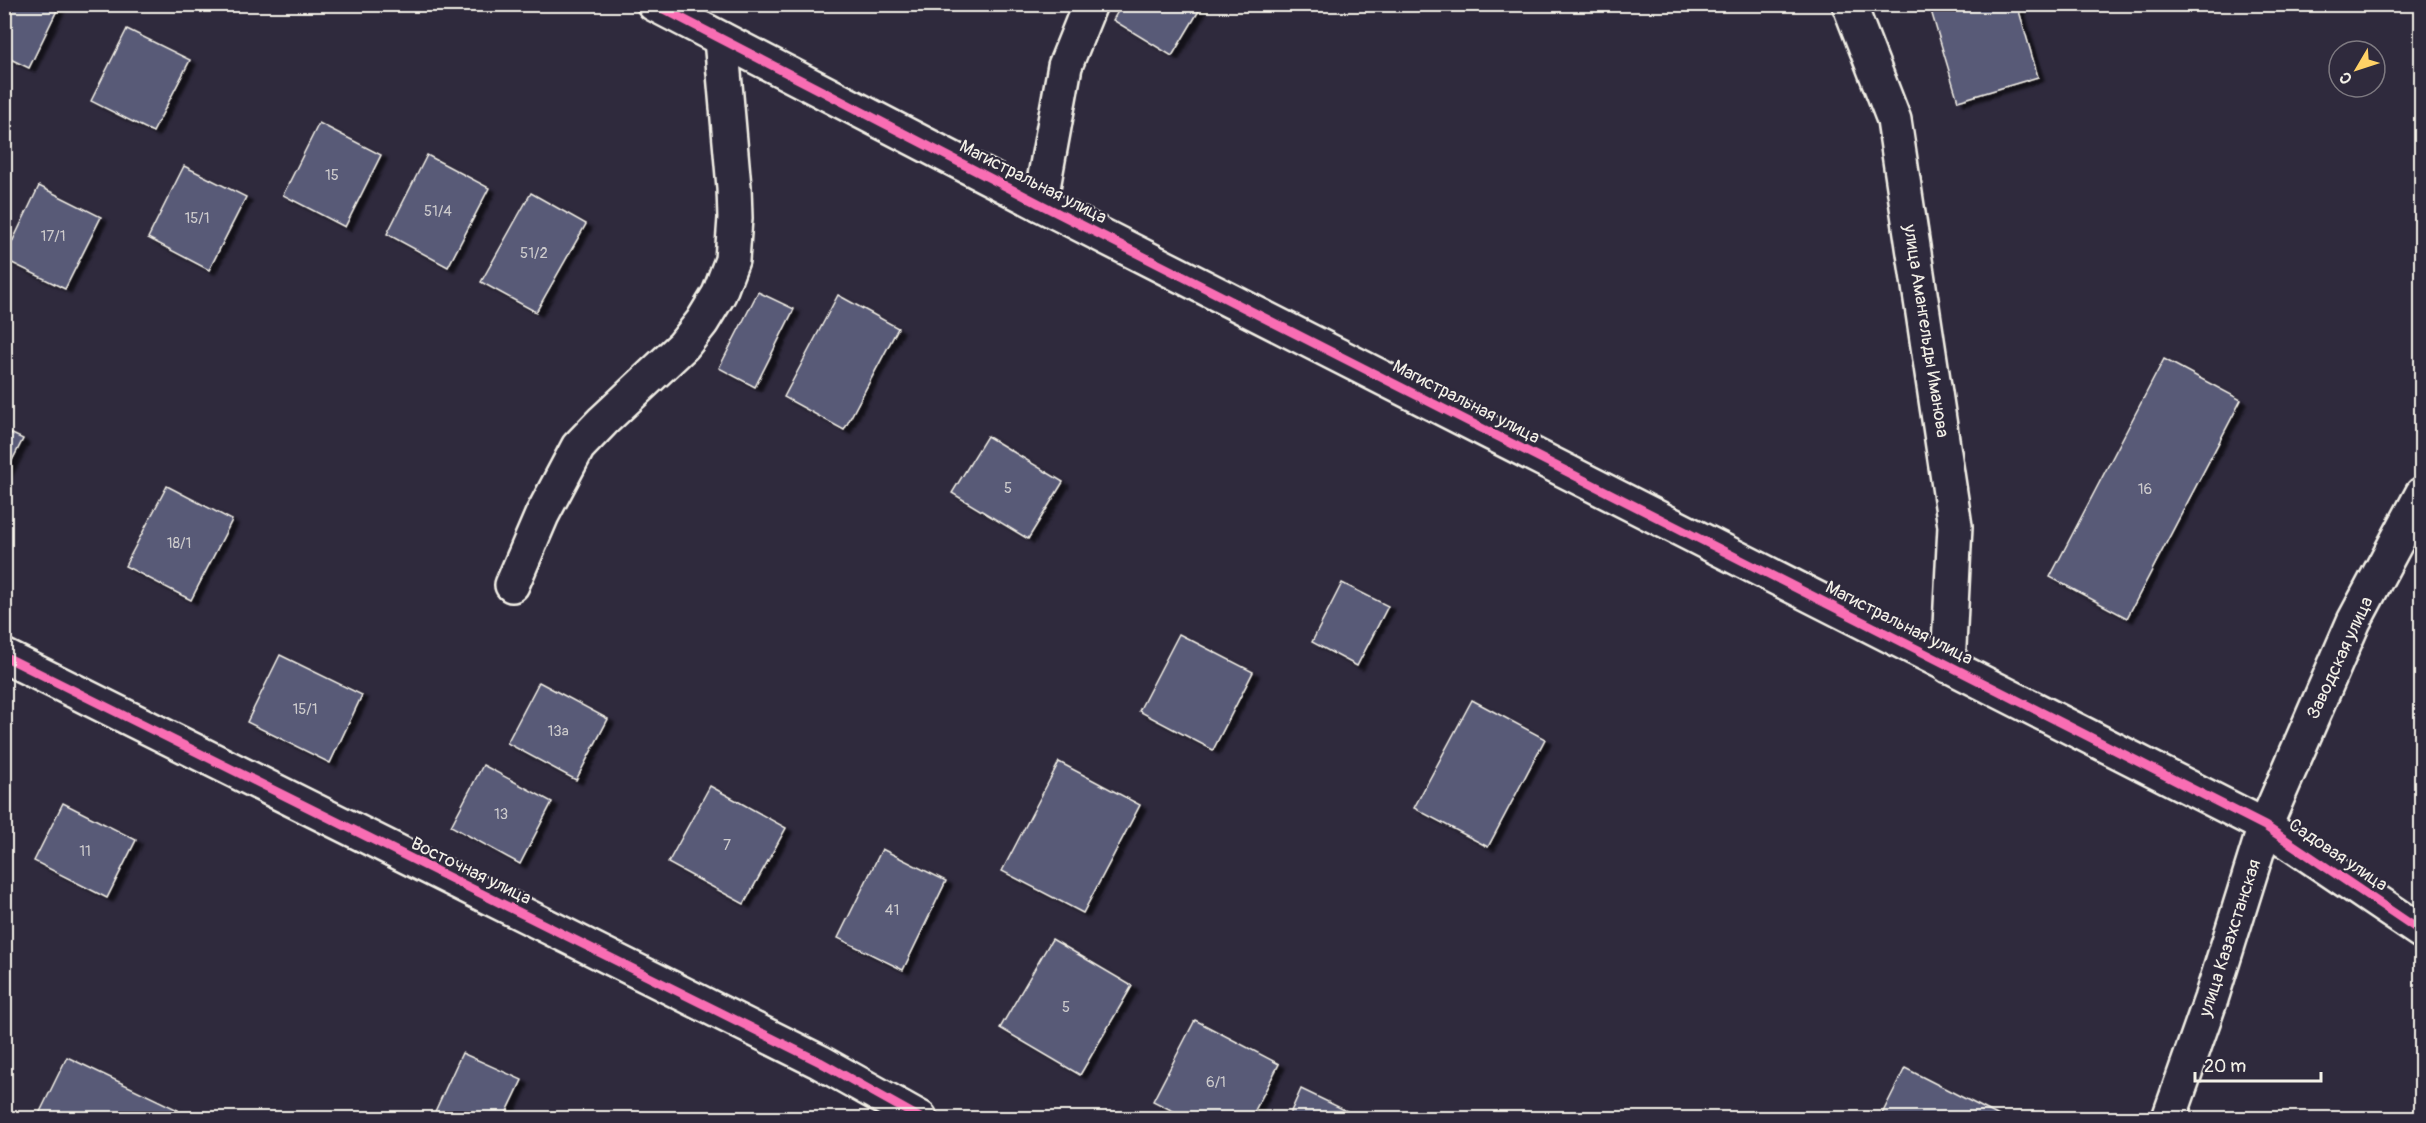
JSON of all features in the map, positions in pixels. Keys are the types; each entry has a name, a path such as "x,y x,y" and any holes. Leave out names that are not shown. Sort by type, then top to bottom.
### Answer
{"street":[{"name":"Магистральная улица","path":"654,4 1040,204 2265,826"},
{"path":"1040,204 1065,66 1090,4"},
{"name":"улица Амангельды Иманова","path":"1849,4 1894,120 1952,502 1955,526 1948,666"},
{"path":"512,585 542,515 578,447 683,346 702,322 719,294 732,260 734,187 721,39"},
{"name":"Заводская улица","path":"2265,826 2354,621 2421,494"},
{"name":"Восточная улица","path":"4,656 810,1057 920,1119"},
{"name":"Садовая улица","path":"2265,826 2421,932"},
{"name":"улица Казахстанская","path":"2169,1119 2211,999 2265,826"}],"building":[{"path":"4,4 60,4 29,68 4,56"},
{"path":"1122,4 1203,4 1172,56 1113,20"},
{"path":"1929,4 2017,4 2038,77 1958,101"},
{"path":"127,29 190,60 153,132 91,101"},
{"path":"319,123 381,155 345,227 283,195"},
{"path":"427,155 489,188 448,267 387,234"},
{"path":"184,166 246,197 209,270 148,238"},
{"path":"39,186 101,217 65,289 4,259"},
{"path":"531,193 586,224 536,312 481,282"},
{"path":"758,292 794,309 755,387 719,368"},
{"path":"838,295 898,328 844,430 784,397"},
{"path":"2164,359 2241,400 2127,618 2050,577"},
{"path":"4,430 23,439 4,476"},
{"path":"987,436 1063,482 1028,539 952,493"},
{"path":"167,486 232,520 191,600 125,566"},
{"path":"1342,583 1388,606 1357,666 1312,642"},
{"path":"1179,634 1253,672 1213,750 1139,711"},
{"path":"280,655 362,695 330,763 247,722"},
{"path":"539,682 608,719 576,780 507,743"},
{"path":"1472,700 1545,739 1488,847 1414,808"},
{"path":"1059,762 1140,805 1083,913 1002,871"},
{"path":"483,765 552,802 520,864 451,826"},
{"path":"710,786 786,828 744,904 668,863"},
{"path":"63,803 136,840 107,898 34,861"},
{"path":"882,849 946,881 903,970 838,938"},
{"path":"1052,939 1132,986 1080,1075 1000,1028"},
{"path":"1195,1020 1279,1064 1251,1118 1187,1118 1153,1101"},
{"path":"462,1053 522,1080 504,1118 432,1118"},
{"path":"67,1057 178,1110 174,1118 37,1118"},
{"path":"1905,1068 2003,1118 1880,1118"},
{"path":"1301,1089 1353,1114 1351,1118 1288,1118"}],"cycle path":[{"path":"654,4 1040,204 2265,826 2422,932"},
{"path":"4,656 820,1062 920,1118"}]}
